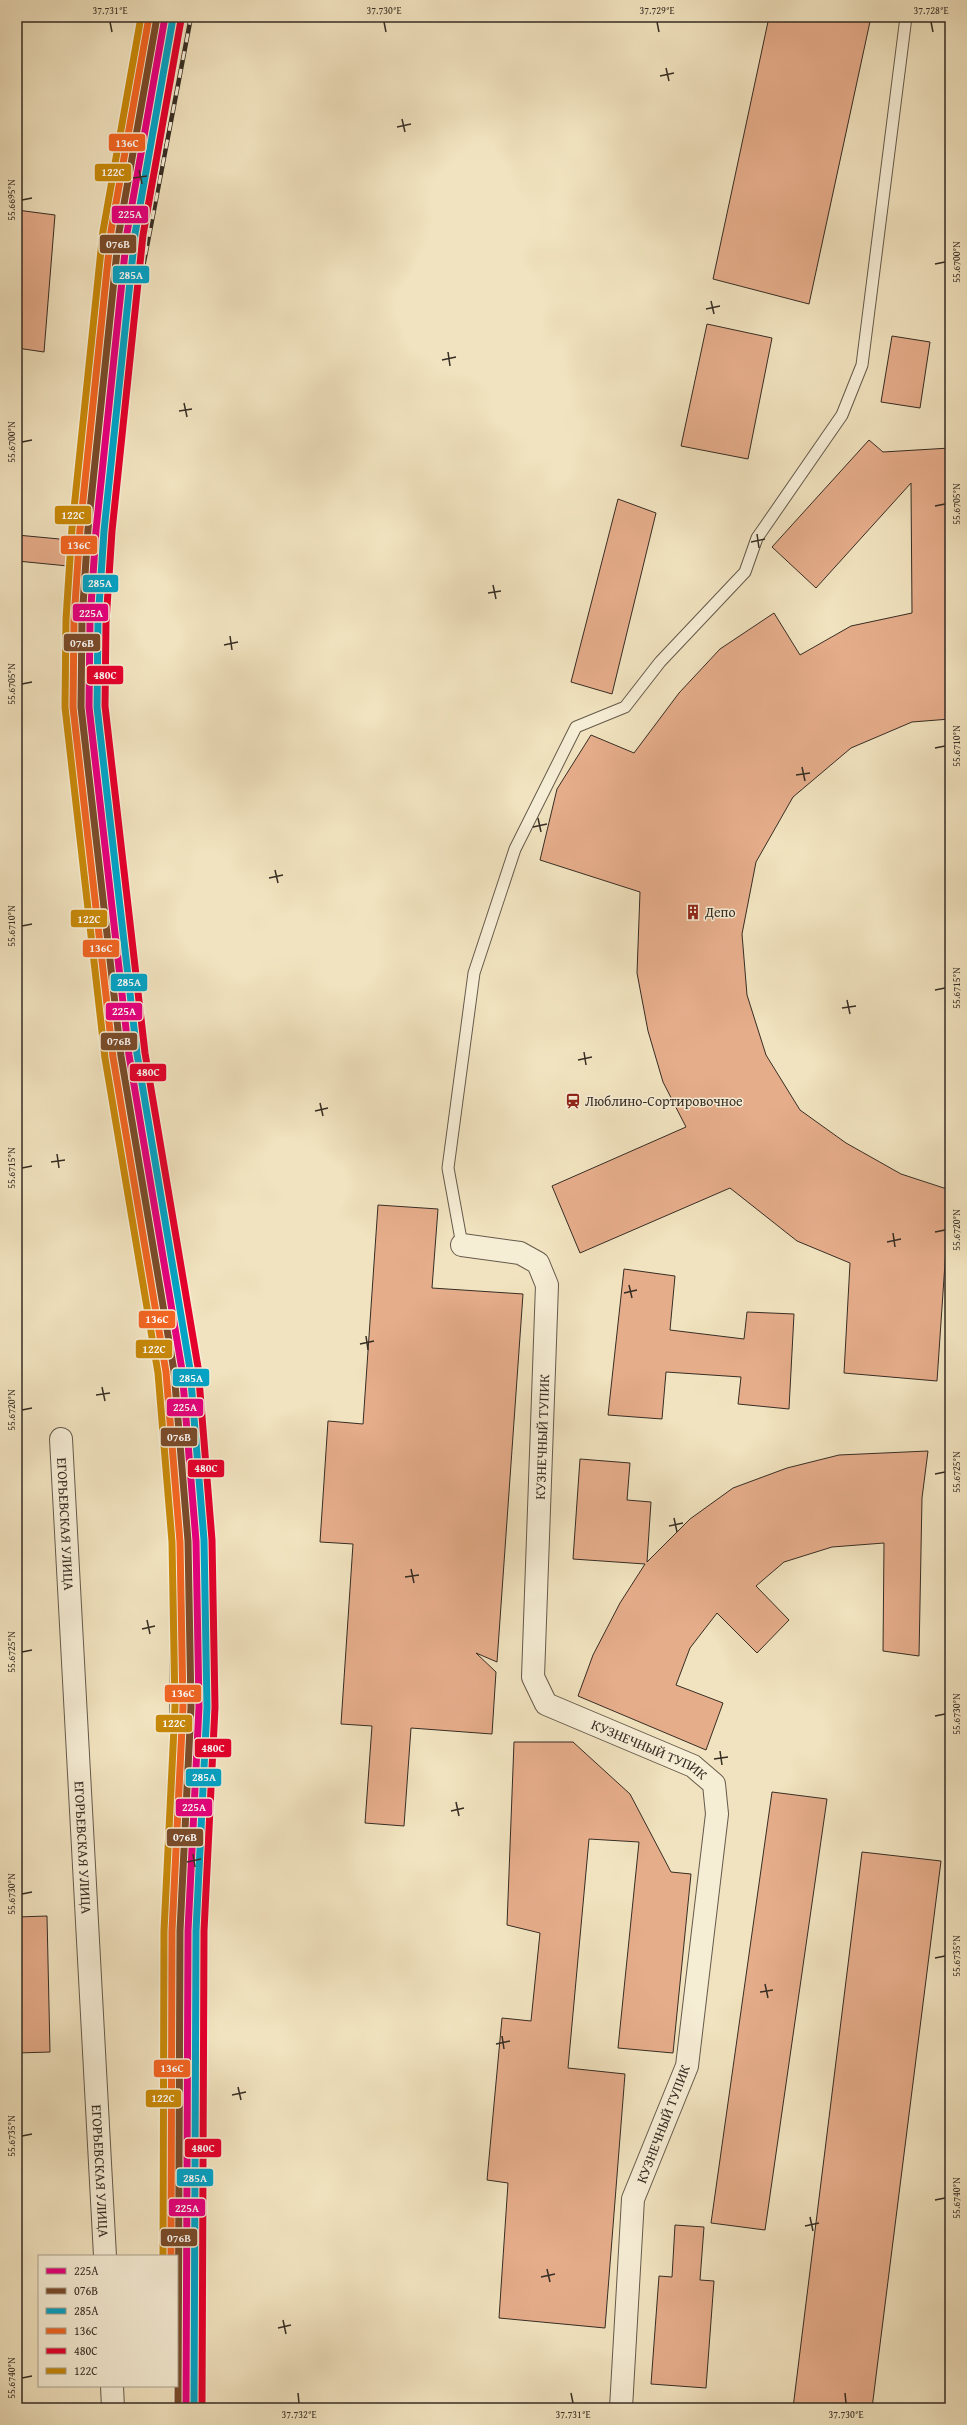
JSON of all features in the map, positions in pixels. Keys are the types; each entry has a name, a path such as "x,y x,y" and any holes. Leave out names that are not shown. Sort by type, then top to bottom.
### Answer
{"street":[{"name":"КУЗНЕЧНЫЙ ТУПИК","path":"462,1245 520,1253 538,1263 547,1285 533,1677 546,1704 693,1766 714,1784 717,1814 687,2066 633,2198 621,2408"},
{"name":"ЕГОРЬЕВСКАЯ УЛИЦА","path":"61,1439 105,2255"},
{"path":"112,2387 113,2408"}],"lane":[{"path":"462,1245 448,1168 474,973 515,849 576,727 625,707 660,662 745,572 757,538 842,415 862,365 906,17"}],"building":[{"path":"769,17 871,17 809,304 713,279"},
{"path":"17,210 55,215 44,352 17,348"},
{"path":"707,324 772,338 748,459 681,446"},
{"path":"892,336 930,342 920,408 881,402"},
{"name":"Депо","path":"869,440 883,452 950,448 950,719 912,722 851,748 793,797 756,862 742,934 747,995 766,1055 800,1110 846,1143 901,1174 950,1190 937,1381 844,1373 850,1263 797,1241 730,1188 580,1253 552,1186 686,1127 663,1082 648,1031 637,973 640,892 540,860 557,789 591,735 634,753 679,693 720,649 774,613 800,655 851,626 912,613 911,483 816,588 772,547"},
{"path":"618,499 656,513 612,694 571,682"},
{"path":"17,535 70,540 68,566 17,561"},
{"path":"378,1205 438,1209 432,1288 523,1294 497,1662 476,1653 496,1672 492,1734 411,1728 404,1826 365,1823 372,1726 341,1724 353,1544 320,1542 328,1421 363,1424"},
{"path":"624,1269 675,1276 670,1330 744,1339 747,1312 794,1314 789,1409 738,1404 741,1377 666,1372 662,1419 608,1415"},
{"path":"928,1451 922,1498 919,1656 883,1651 884,1543 832,1547 784,1562 756,1586 789,1620 757,1653 717,1613 690,1648 676,1685 723,1703 706,1750 578,1696 593,1655 620,1603 645,1564 573,1559 580,1459 630,1463 627,1500 651,1502 647,1562 690,1519 733,1488 787,1468 839,1455"},
{"path":"170,1642 193,1642 193,1752 170,1752"},
{"path":"514,1742 573,1742 630,1794 671,1872 691,1874 673,2053 618,2048 639,1842 589,1839 568,2068 625,2074 605,2328 499,2318 508,2183 487,2180 502,2018 531,2021 540,1933 507,1925"},
{"path":"772,1792 827,1799 765,2230 711,2223"},
{"path":"862,1852 941,1861 872,2408 793,2408"},
{"path":"47,1916 50,2052 17,2053 17,1917"},
{"path":"675,2225 704,2227 700,2280 714,2281 706,2388 651,2384 659,2276 672,2277"}],"railway":[{"path":"98,502 191,17"}],"transit line":[{"name":"122С","path":"141,17 103,231 72,528 66,619 65,707 105,1058 158,1373 172,1542 175,1707 164,1931 163,2255"},
{"name":"136С","path":"149,17 111,231 80,529 74,620 73,707 113,1057 166,1372 180,1542 183,1707 172,1931 171,2255"},
{"name":"076В","path":"157,17 119,232 88,529 82,620 81,707 121,1056 174,1371 188,1541 191,1707 180,1931 178,2408"},
{"name":"225А","path":"165,17 127,233 96,530 90,621 89,707 129,1055 182,1370 196,1541 199,1707 188,1931 186,2408"},
{"name":"285А","path":"173,18 135,234 104,531 98,621 97,707 137,1054 190,1369 204,1540 207,1707 196,1931 194,2408"},
{"name":"480С","path":"181,20 143,235 112,531 106,622 105,706 145,1053 198,1367 212,1540 215,1707 204,1931 202,2408"}],"place":[{"name":"Депо","path":"693,912"},
{"name":"Люблино-Сортировочное","path":"573,1101"}]}
